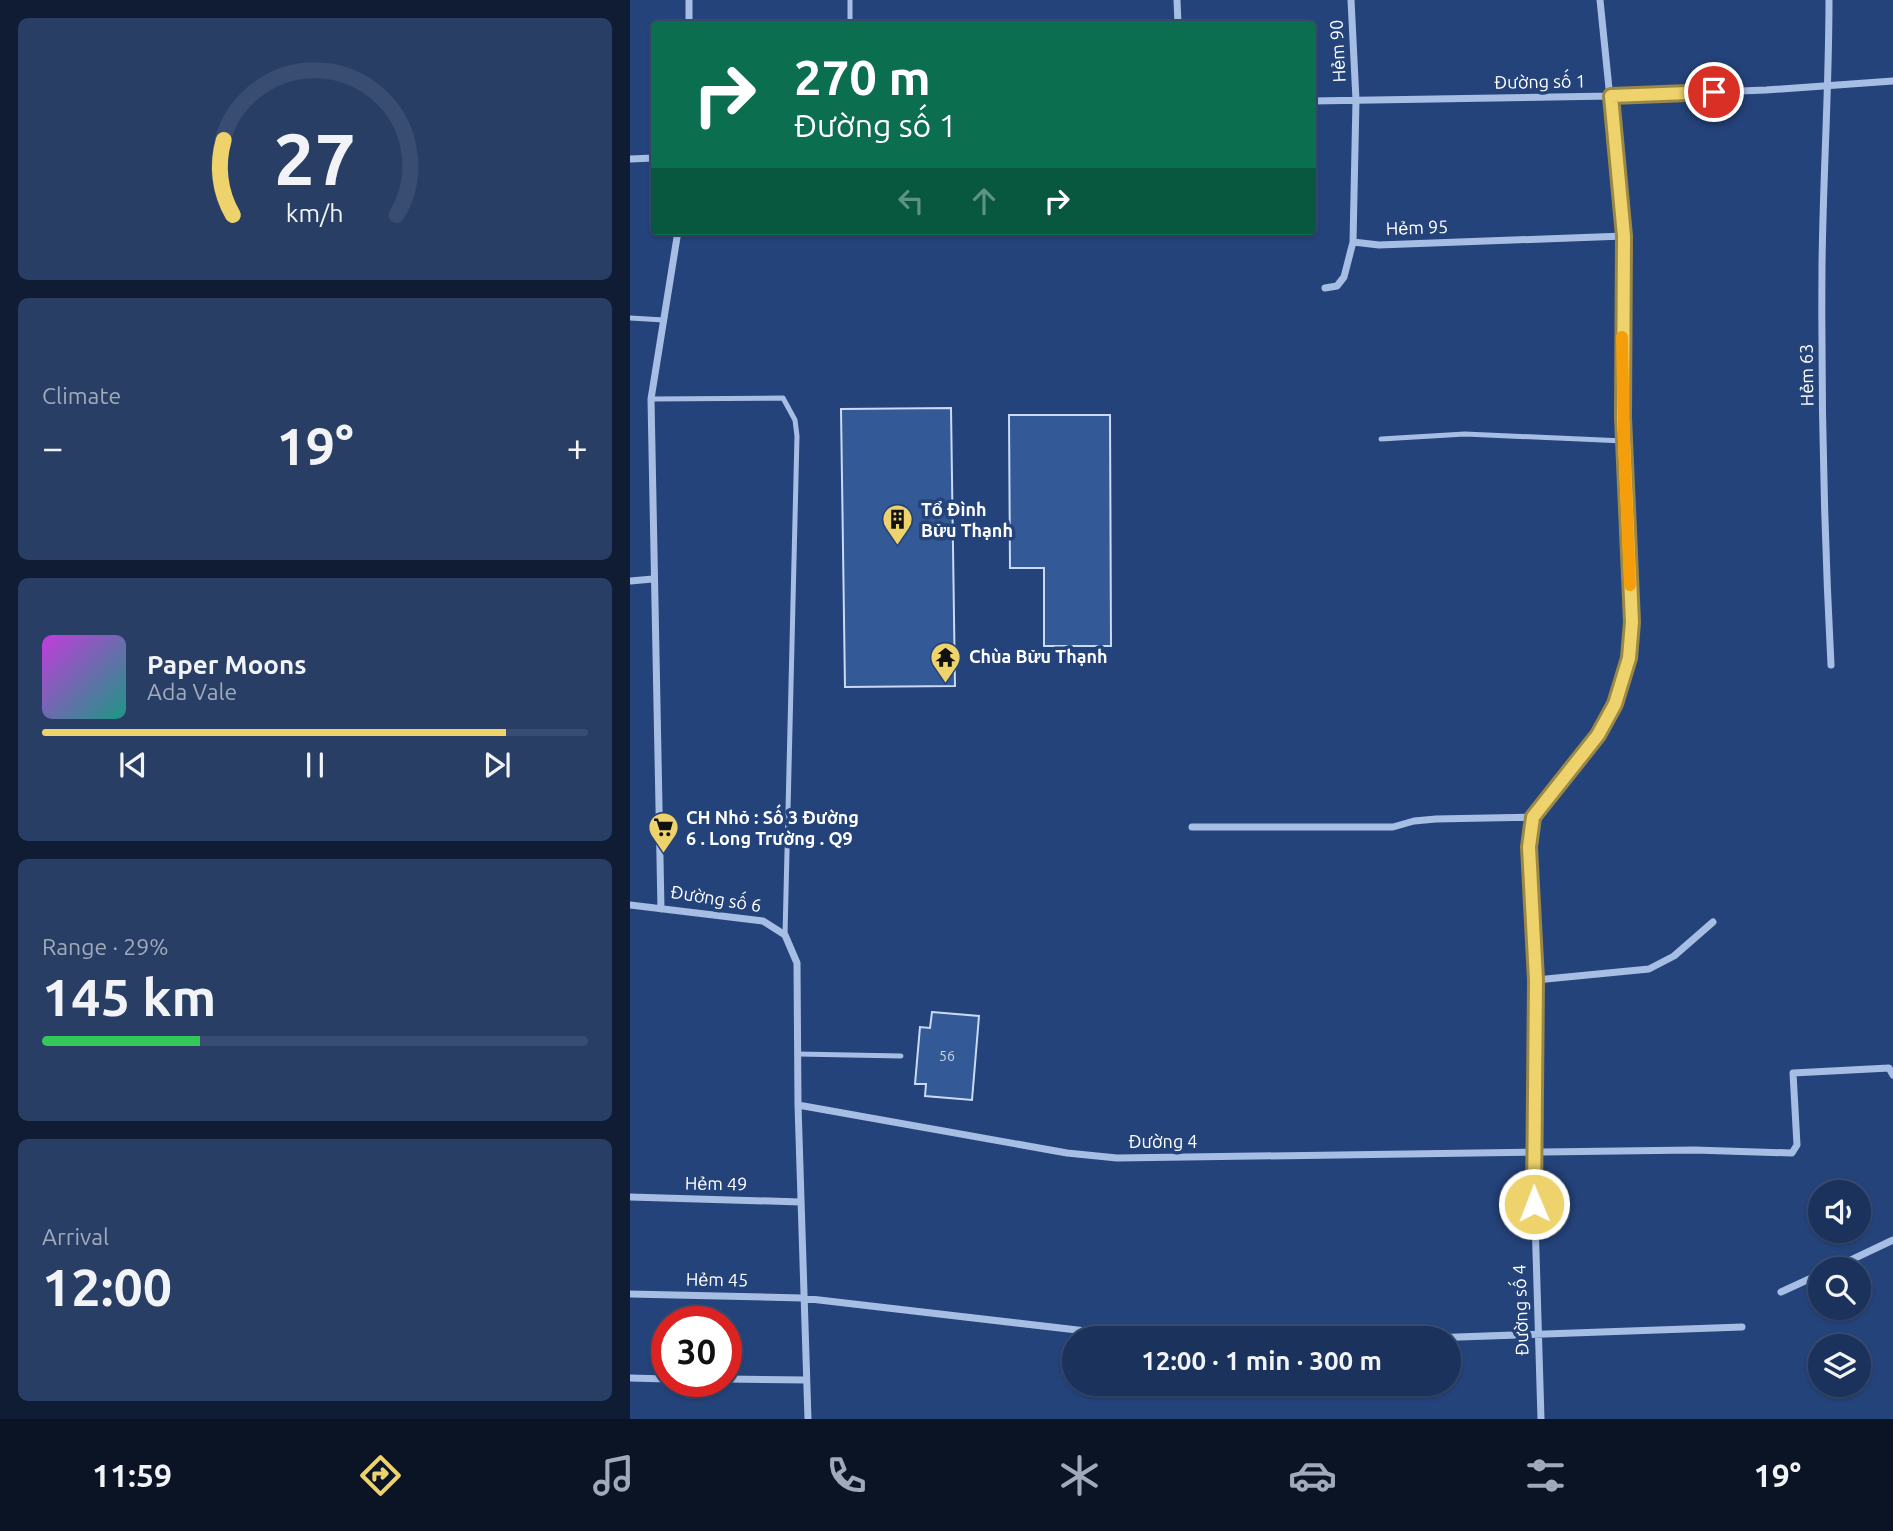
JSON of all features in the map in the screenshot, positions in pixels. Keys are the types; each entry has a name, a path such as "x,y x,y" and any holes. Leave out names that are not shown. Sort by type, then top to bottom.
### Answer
{"street":[{"path":"689,0 689,21"},
{"path":"1177,0 1178,21"},
{"name":"Hẻm 90","path":"1351,0 1356,100"},
{"path":"1192,827 1393,827 1436,819 1533,817 1598,735 1615,704 1629,658 1632,622 1624,441 1624,236 1600,0"},
{"name":"Hẻm 63","path":"1829,0 1822,363 1825,564 1831,665"},
{"name":"Đường số 1","path":"1316,101 1611,96 1893,81"},
{"path":"1325,288 1337,286 1344,277 1353,242 1356,100"},
{"path":"630,159 651,158"},
{"name":"Đường số 6","path":"677,235 651,399 661,909 763,921 785,935"},
{"name":"Hẻm 95","path":"1353,242 1379,245 1624,236"},
{"path":"630,581 653,579"},
{"name":"Đường số 4","path":"1533,817 1529,847 1536,980 1533,1152 1541,1419"},
{"path":"630,905 661,909"},
{"path":"1536,980 1649,969 1674,956 1713,922"},
{"path":"785,935 797,963 802,1298 808,1419"},
{"name":"Đường 4","path":"798,1105 1067,1153 1116,1158 1694,1150 1792,1153 1797,1148 1793,1073 1892,1070"},
{"name":"Hẻm 49","path":"630,1197 801,1202"},
{"path":"1857,1257 1893,1240"},
{"path":"1781,1292 1808,1280"},
{"name":"Hẻm 45","path":"630,1294 802,1298 1062,1328"},
{"path":"1461,1337 1742,1327"},
{"path":"630,1378 651,1379"},
{"path":"742,1379 806,1380"}],"lane":[{"path":"849,0 850,21"},
{"path":"630,318 664,320"},
{"path":"651,399 783,398 795,420 797,436 785,935"},
{"path":"1381,439 1465,434 1624,441"},
{"path":"799,1054 901,1056"}],"building":[{"name":"Tổ Đình Bửu Thạnh","path":"951,408 955,686 845,687 841,409"},
{"path":"1009,415 1110,415 1111,646 1044,646 1044,568 1010,568"},
{"path":"932,1012 979,1016 972,1100 925,1096 926,1084 915,1084 920,1027 930,1028"}],"slow traffic":[{"path":"1622,337 1630,585"}],"place":[{"name":"Tổ Đình Bửu Thạnh","path":"898,547"},
{"name":"Chùa Bửu Thạnh","path":"946,684"},
{"name":"CH Nhỏ : Số 3 Đường 6 . Long Trường . Q9","path":"663,855"}],"route":[{"path":"1534,1204 1536,980 1529,847 1533,817 1598,735 1615,704 1629,658 1632,622 1623,417 1624,236 1611,96 1714,92"}]}
